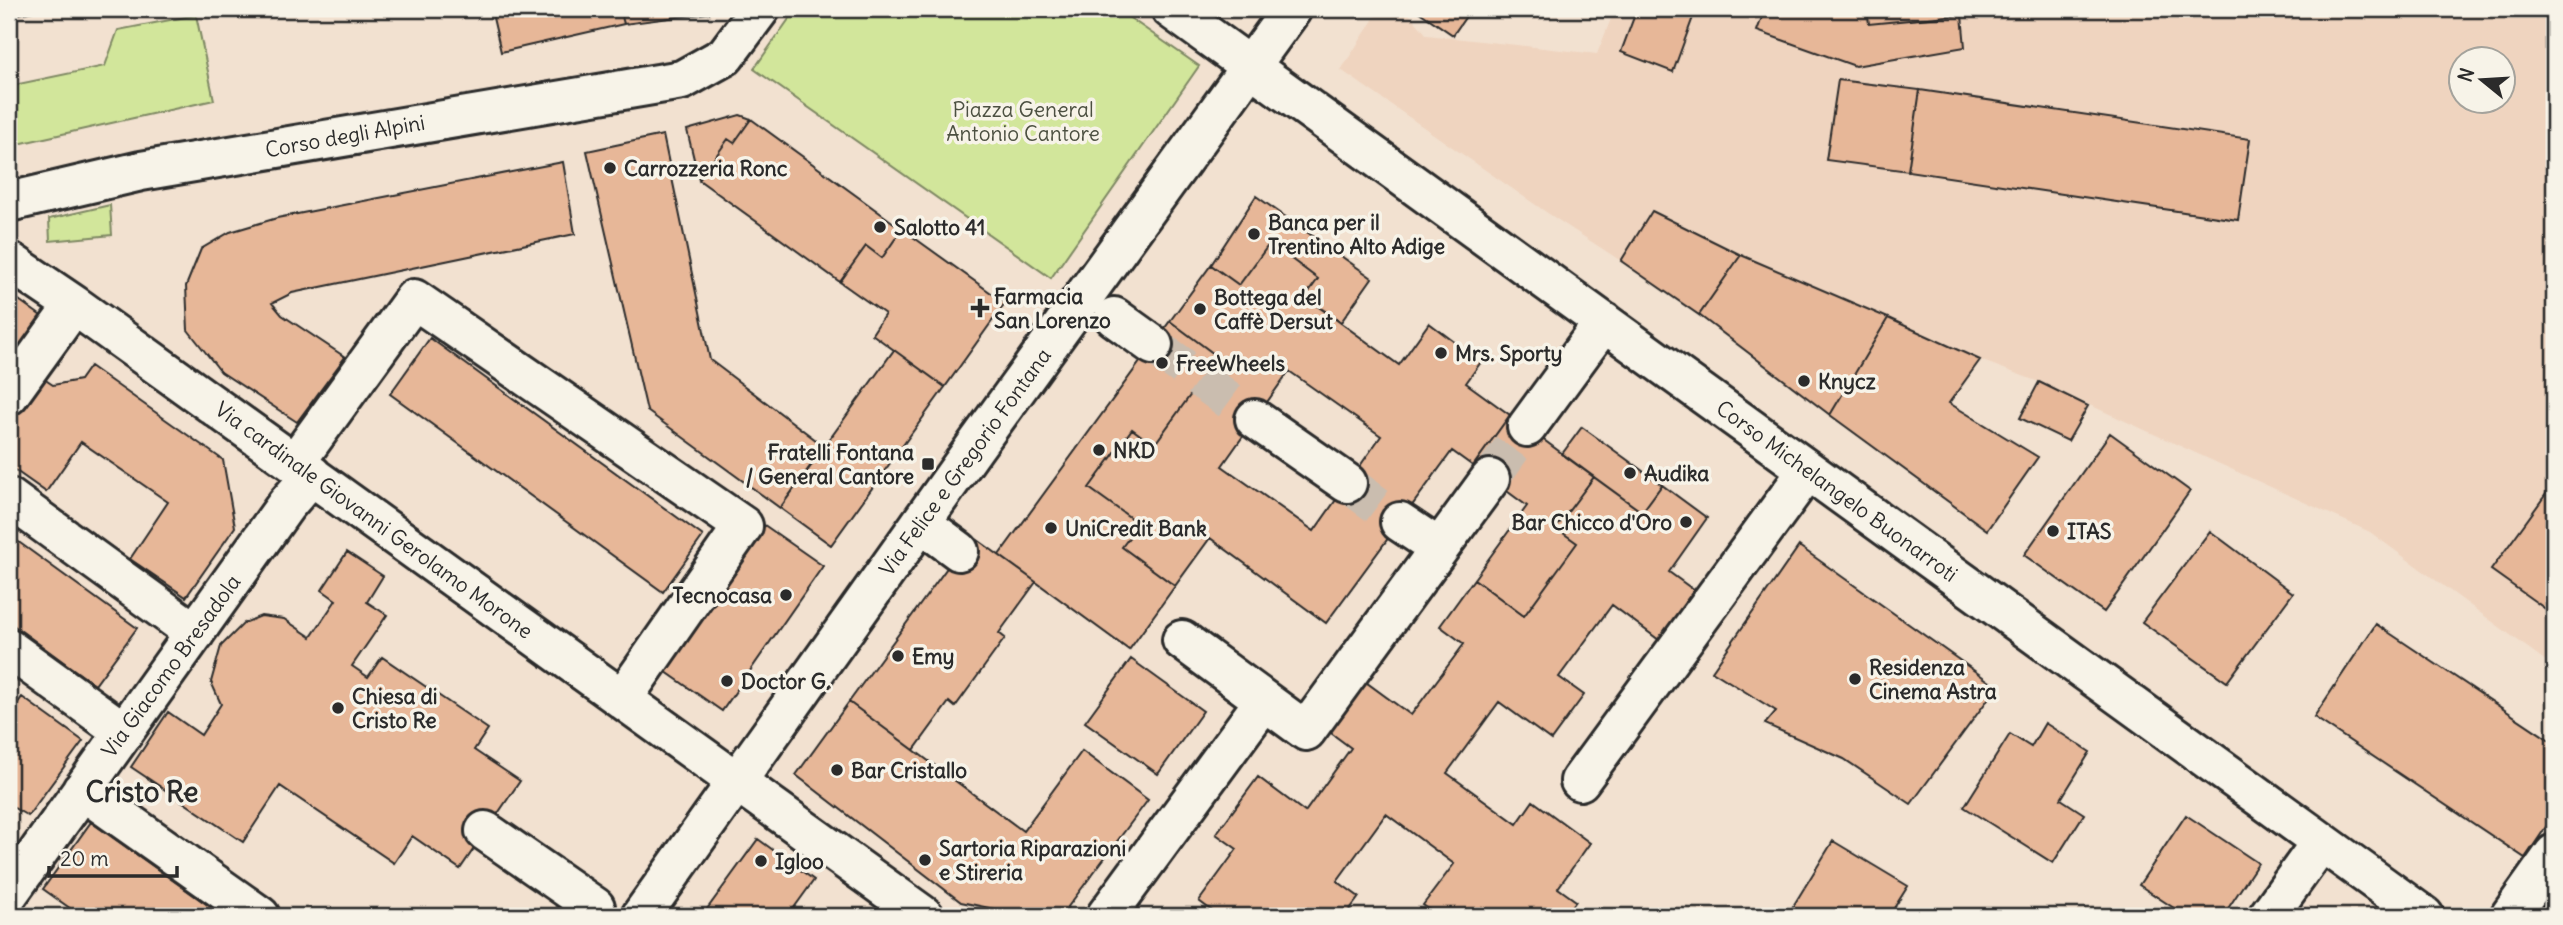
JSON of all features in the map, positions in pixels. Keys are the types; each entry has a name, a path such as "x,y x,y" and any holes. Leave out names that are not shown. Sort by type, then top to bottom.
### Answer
{"street":[{"name":"Corso degli Alpini","path":"9,202 141,171 682,79 725,56 760,9"},
{"path":"1171,9 1251,66"},
{"name":"Via Felice e Gregorio Fontana","path":"641,916 1292,9"},
{"name":"Corso Michelangelo Buonarroti","path":"1251,66 2424,916"},
{"name":"Via cardinale Giovanni Gerolamo Morone","path":"9,261 74,304 924,916"},
{"name":"Via Giacomo Bresadola","path":"9,893 286,505 304,469 414,299 743,526 623,698"},
{"path":"9,395 74,304"},
{"path":"1114,317 1153,345"},
{"path":"1527,428 1604,322"},
{"path":"1255,419 1347,484"},
{"path":"1580,781 1808,470"},
{"path":"1182,640 1306,731 1490,479"},
{"path":"9,498 195,633"},
{"path":"1400,522 1439,548"},
{"path":"921,523 959,551"},
{"path":"9,649 124,732"},
{"path":"1106,916 1264,701"},
{"path":"82,790 260,916"},
{"path":"485,831 595,907"},
{"path":"2268,916 2321,842"},
{"path":"2510,916 2554,855"},
{"path":"9,912 15,916"}],"shaded area":[{"path":"1380,9 1405,9 1427,35 1597,54 1615,9 2554,9 2554,667 2370,532 2039,382 1980,360 1741,255 1652,212 1621,261 1341,70"}],"green space":[{"name":"Piazza General Antonio Cantore","path":"796,9 1117,9 1199,66 1051,278 754,69"},
{"path":"196,15 214,100 9,146 9,86 105,66 118,30"},
{"path":"110,205 112,235 50,241 49,219"}],"building":[{"path":"9,9 43,9 9,16"},
{"path":"491,9 620,9 624,24 501,52"},
{"path":"620,9 702,9 708,13 624,24"},
{"path":"1415,9 1471,9 1453,35"},
{"path":"1637,9 1696,9 1673,72 1621,52"},
{"path":"1765,9 1867,9 1869,24 1962,15 1965,47 1855,66 1757,31"},
{"path":"1867,9 2016,9 1869,24"},
{"path":"1838,80 1920,90 1908,171 1826,160"},
{"path":"1920,90 2250,139 2238,220 1908,171"},
{"path":"740,115 751,119 734,143 728,139 699,180 687,130"},
{"path":"751,119 902,229 882,258 866,246 840,282 699,180 728,139 734,143"},
{"path":"663,135 710,360 825,447 780,508 647,411 587,151"},
{"path":"563,162 575,234 292,293 272,303 282,315 345,357 297,422 221,372 188,330 186,286 201,249 230,232 277,218"},
{"path":"1256,196 1372,278 1341,322 1305,297 1318,279 1270,243 1239,285 1211,265"},
{"path":"1652,211 1741,255 1699,315 1621,261"},
{"path":"902,229 1005,303 945,387 872,334 885,314 840,282 866,246 882,258"},
{"path":"1270,243 1318,279 1305,297 1399,365 1429,323 1481,362 1466,383 1510,415 1473,466 1452,451 1326,623 1210,538 1175,586 1122,547 1139,524 1089,488 1132,429 1154,445 1218,357 1170,321 1211,265 1239,285","holes":["1289,371 1381,436 1314,531 1222,466"]},
{"path":"1741,255 1888,318 1830,415 1699,315"},
{"path":"9,293 51,323 9,383"},
{"path":"1888,318 1980,360 1949,403 2038,457 1987,530 1830,415"},
{"path":"1170,321 1218,357 1154,445 1132,429 1089,488 1139,524 1122,547 1175,586 1129,650 999,555"},
{"path":"430,338 703,536 663,592 390,394"},
{"path":"894,350 945,387 831,545 780,508"},
{"path":"90,366 223,460 235,527 186,597 130,559 168,502 81,442 46,492 9,466 9,411 35,373 53,385 80,380"},
{"path":"2039,382 2088,406 2068,441 2020,418"},
{"path":"1510,415 1594,477 1556,528 1577,543 1524,616 1474,579 1527,506 1473,466"},
{"path":"1582,427 1662,485 1642,512 1562,454"},
{"path":"2110,433 2190,491 2104,612 2024,555"},
{"path":"1594,477 1642,512 1662,485 1707,518 1669,572 1695,591 1659,640 1612,605 1559,677 1584,695 1551,740 1499,702 1447,773 1517,824 1533,801 1590,843 1558,888 1576,901 1565,916 1438,916 1423,905 1454,864 1386,814 1337,881 1359,897 1345,916 1219,916 1199,901 1237,849 1216,834 1258,777 1305,812 1351,748 1327,730 1363,680 1411,715 1464,644 1440,626 1474,579 1524,616 1577,543 1556,528"},
{"path":"2554,483 2554,615 2491,570"},
{"path":"760,522 823,566 722,711 659,667"},
{"path":"2210,531 2293,593 2227,682 2142,622"},
{"path":"9,535 137,628 95,685 9,622"},
{"path":"971,535 1036,582 999,633 1005,638 955,707 949,702 914,750 849,702"},
{"name":"Residenza Cinema Astra","path":"1799,546 1997,687 1911,804 1844,759 1765,724 1776,711 1712,671"},
{"name":"Chiesa di Cristo Re","path":"347,552 383,576 367,602 387,615 352,666 368,677 382,657 488,729 474,750 520,781 460,869 412,836 394,863 280,786 243,842 131,767 168,712 201,735 221,704 211,682 221,646 244,623 261,616 284,619 311,637 336,600 322,590"},
{"path":"2376,624 2554,743 2554,815 2525,858 2314,717"},
{"path":"1131,659 1203,711 1158,774 1085,722"},
{"path":"22,697 83,741 28,816 9,805 9,716"},
{"path":"849,702 1023,831 1082,751 1148,800 1061,916 1027,916 961,902 796,775"},
{"path":"2045,723 2090,752 2061,799 2084,814 2053,863 1964,807 2010,734 2031,747"},
{"path":"2186,815 2258,863 2223,916 2186,916 2139,885"},
{"path":"91,822 223,916 81,916 43,889"},
{"path":"758,839 814,880 788,916 702,916"},
{"path":"1833,841 1908,886 1889,916 1787,916"}],"tunnel":[{"path":"1153,345 1255,419"},
{"path":"1490,479 1527,427"},
{"path":"1347,483 1400,522"}],"place":[{"name":"Carrozzeria Ronc","path":"610,168"},
{"name":"Salotto 41","path":"880,227"},
{"name":"Banca per il Trentino Alto Adige","path":"1254,234"},
{"name":"Farmacia San Lorenzo","path":"980,308"},
{"name":"Bottega del Caffè Dersut","path":"1200,309"},
{"name":"Mrs. Sporty","path":"1441,353"},
{"name":"FreeWheels","path":"1162,363"},
{"name":"Knycz","path":"1804,381"},
{"name":"NKD","path":"1099,450"},
{"name":"Fratelli Fontana / General Cantore","path":"928,464"},
{"name":"Audika","path":"1630,473"},
{"name":"Bar Chicco d'Oro","path":"1686,522"},
{"name":"UniCredit Bank","path":"1051,528"},
{"name":"ITAS","path":"2053,531"},
{"name":"Tecnocasa","path":"786,595"},
{"name":"Emy","path":"898,656"},
{"name":"Residenza Cinema Astra","path":"1855,679"},
{"name":"Doctor G.","path":"727,681"},
{"name":"Chiesa di Cristo Re","path":"338,708"},
{"name":"Bar Cristallo","path":"837,770"},
{"name":"Sartoria Riparazioni e Stireria","path":"925,860"},
{"name":"Igloo","path":"761,861"}],"district":[{"name":"Cristo Re","path":"142,792"}]}
